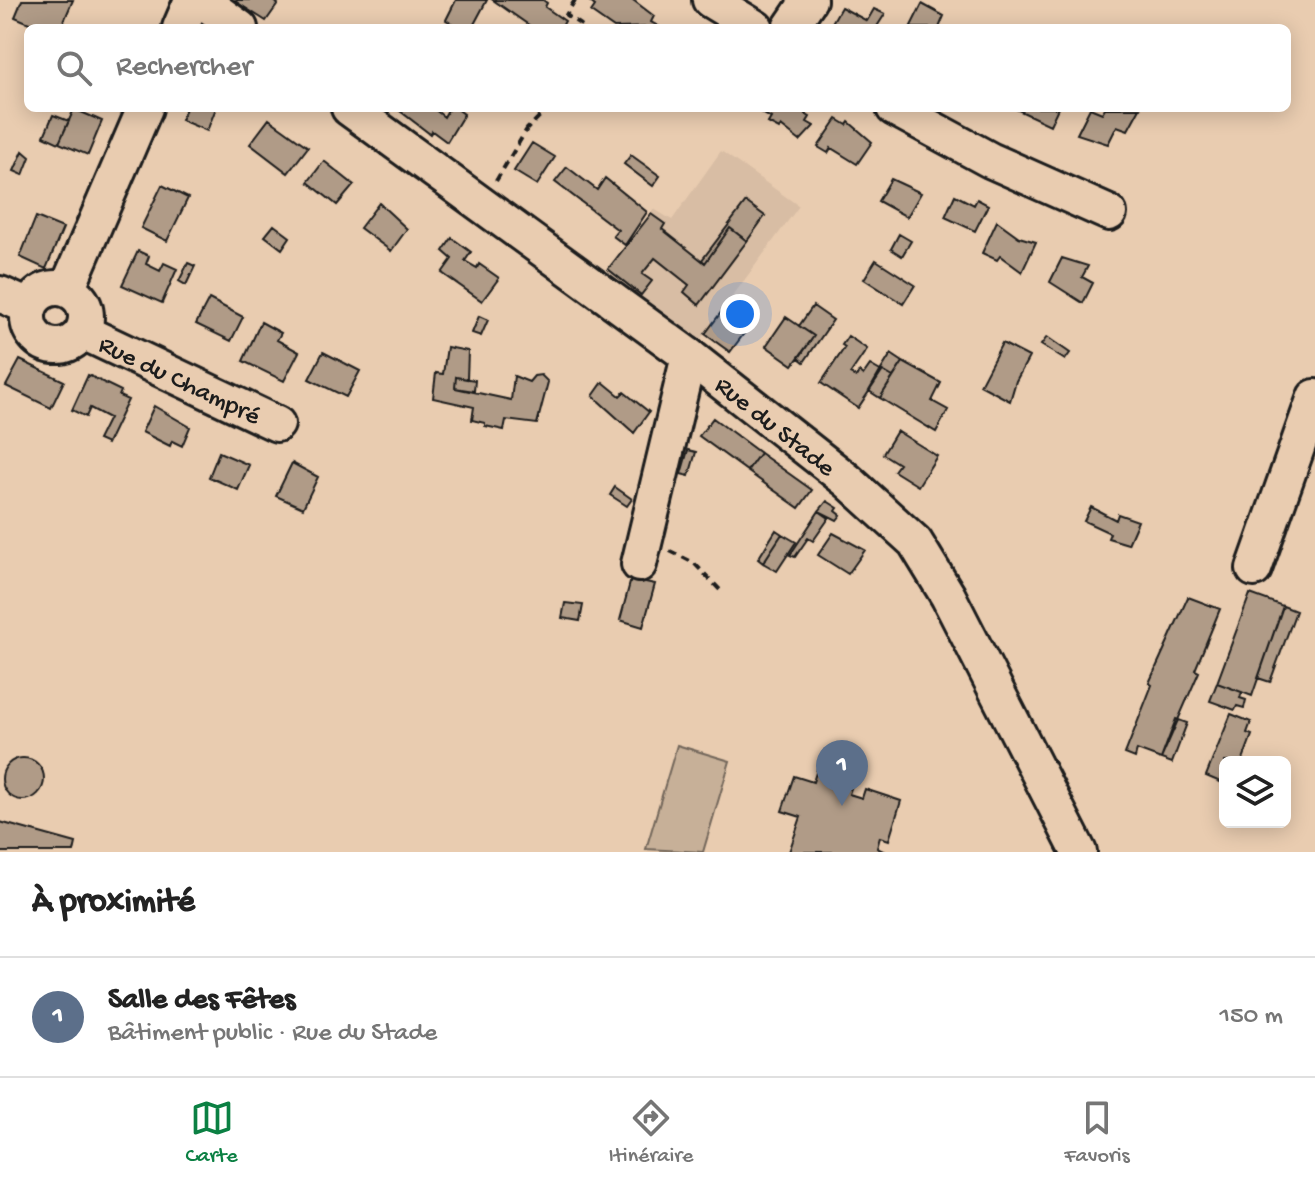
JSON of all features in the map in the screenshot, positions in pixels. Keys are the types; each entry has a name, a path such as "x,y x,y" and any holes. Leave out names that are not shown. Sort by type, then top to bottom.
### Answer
{"street":[{"path":"182,24 192,0"},
{"path":"201,0 234,24"},
{"path":"710,0 749,24"},
{"path":"793,24 809,0"},
{"path":"67,289 143,112"},
{"name":"Rue du Stade","path":"354,112 689,356 848,481 915,542 948,596 1079,852"},
{"path":"901,112 990,160 1109,213"},
{"path":"52,288 67,289 80,300 86,316 83,332 70,344 53,347 37,340 15,301 52,288"},
{"name":"Rue du Champré","path":"83,332 277,424"},
{"path":"642,551 689,356"},
{"path":"1254,569 1315,397"}],"path":[{"path":"575,0 566,15 580,24"},
{"path":"481,205 527,129 544,112"},
{"path":"642,551 694,563 721,591"}],"shaded area":[{"path":"721,151 799,206 695,347 603,274 654,209 672,220"},
{"path":"677,745 730,761 703,852 646,849"}],"building":[{"path":"22,0 73,0 63,24 32,24 15,17"},
{"path":"233,0 273,0 278,4 266,21"},
{"path":"456,0 487,0 474,24 452,24 446,20"},
{"path":"493,0 543,0 547,3 545,7 565,21 563,24 527,24"},
{"path":"588,0 633,0 654,16 651,22 655,24 608,24 591,12 595,6"},
{"path":"922,4 944,16 941,24 912,24"},
{"path":"841,7 867,21 874,9 885,14 879,24 831,24"},
{"path":"73,112 81,112 102,121 88,155 59,143"},
{"path":"184,112 214,112 207,131 181,120"},
{"path":"401,112 438,112 444,117 447,112 464,114 447,142 432,131 430,134"},
{"path":"760,112 806,112 810,117 807,122 814,126 800,141 781,126 779,129 768,123 771,118"},
{"path":"1022,112 1056,112 1050,125"},
{"path":"1088,112 1138,112 1128,130 1117,126 1108,144 1077,134"},
{"path":"53,115 69,121 59,143 44,136"},
{"path":"269,119 308,147 288,173 250,144"},
{"path":"837,119 847,125 849,122 872,142 857,164 831,148 828,153 818,147"},
{"path":"532,143 555,157 537,185 514,171"},
{"path":"23,151 30,157 23,175 14,171"},
{"path":"631,155 660,176 653,186 624,164"},
{"path":"324,161 354,185 337,205 308,182"},
{"path":"567,167 597,190 605,178 647,212 625,245 613,236 618,230 555,182"},
{"path":"891,179 921,193 907,217 878,201"},
{"path":"162,185 188,198 167,241 141,228"},
{"path":"955,195 974,205 977,199 988,205 975,231 945,217"},
{"path":"746,202 765,216 747,241 730,228 705,263 702,260"},
{"path":"379,203 407,229 391,251 360,228"},
{"path":"651,214 665,224 662,229 705,263 730,228 747,241 699,305 684,292 689,285 655,258 642,274 652,281 641,295 608,269"},
{"path":"36,217 63,228 46,269 20,257"},
{"path":"997,221 1019,237 1036,242 1022,272 1000,256 997,260 982,253"},
{"path":"274,225 290,237 282,249 265,236"},
{"path":"899,234 911,241 902,256 891,249"},
{"path":"452,238 471,252 465,261 477,268 479,264 499,278 482,301 442,273 452,259 443,251"},
{"path":"138,251 149,256 146,264 160,271 164,263 177,269 162,303 122,285"},
{"path":"1062,258 1088,266 1082,277 1093,283 1083,303 1050,282"},
{"path":"876,260 915,285 903,304 864,279"},
{"path":"188,263 195,266 186,285 179,281"},
{"path":"209,299 243,317 231,341 196,324"},
{"path":"813,306 833,320 804,362 799,358 814,336 799,326"},
{"path":"725,307 749,327 730,352 705,334"},
{"path":"479,316 488,320 481,336 472,333"},
{"path":"786,317 814,336 793,365 766,346"},
{"path":"261,322 281,333 277,340 299,352 284,381 243,361"},
{"path":"848,336 867,349 850,374 856,377 859,372 863,375 870,365 882,372 858,408 821,383 845,347 842,345"},
{"path":"1047,337 1070,353 1065,360 1041,345"},
{"path":"1002,343 1029,357 1016,381 1010,401 980,385"},
{"path":"447,347 468,351 467,379 456,377 455,388 511,400 514,376 529,382 534,376 541,375 548,382 537,424 506,420 504,430 485,426 485,423 472,420 474,407 433,398 436,373 443,374"},
{"path":"323,352 360,371 346,397 309,379"},
{"path":"891,354 903,362 893,377 881,370"},
{"path":"20,360 64,381 51,408 6,386"},
{"path":"903,362 941,383 932,401 948,410 936,432 880,398"},
{"path":"881,370 893,377 880,398 869,391"},
{"path":"88,375 121,391 119,396 128,400 107,444 98,440 109,418 90,408 86,417 72,410"},
{"path":"456,377 475,380 474,391 455,388"},
{"path":"603,382 620,396 624,392 649,412 634,433 593,396"},
{"path":"154,406 190,427 182,446 172,441 170,446 142,432"},
{"path":"713,418 760,453 747,471 699,436"},
{"path":"897,431 937,456 918,486 894,471 899,464 883,454"},
{"path":"688,450 696,452 689,476 681,474"},
{"path":"219,452 249,465 238,490 209,477"},
{"path":"760,453 812,490 799,508 747,471"},
{"path":"292,463 318,477 303,508 276,496"},
{"path":"615,487 632,499 627,506 610,495"},
{"path":"827,501 838,508 836,511 841,515 837,520 819,511"},
{"path":"1091,507 1116,520 1118,514 1138,521 1128,544 1108,538 1110,533 1084,521"},
{"path":"819,511 829,518 813,541 808,538 795,557 790,555"},
{"path":"776,530 782,534 763,563 758,559"},
{"path":"833,533 865,550 848,574 818,555"},
{"path":"782,534 796,542 777,571 763,563"},
{"path":"631,579 655,584 643,627 620,620"},
{"path":"1250,594 1283,606 1252,696 1217,683"},
{"path":"1188,597 1220,609 1195,670 1199,672 1161,759 1137,750 1135,758 1125,754 1152,685 1149,683"},
{"path":"565,603 583,605 580,621 562,618"},
{"path":"1283,606 1296,611 1270,682 1258,678"},
{"path":"1217,683 1242,692 1240,698 1246,700 1244,708 1237,706 1235,710 1210,701"},
{"path":"1231,714 1251,722 1247,733 1252,735 1244,756 1219,756 1219,781 1206,776"},
{"path":"1176,719 1187,723 1172,763 1161,759"},
{"path":"821,757 858,768 849,794 862,798 865,789 901,801 889,840 880,837 877,848 885,852 789,852 801,817 782,811 794,776 813,782"},
{"path":"23,758 38,764 44,779 38,794 23,800 8,794 2,779 8,764"},
{"path":"0,822 76,843 74,852 0,852"}],"place":[{"name":"Salle des Fêtes","path":"842,806"}]}
